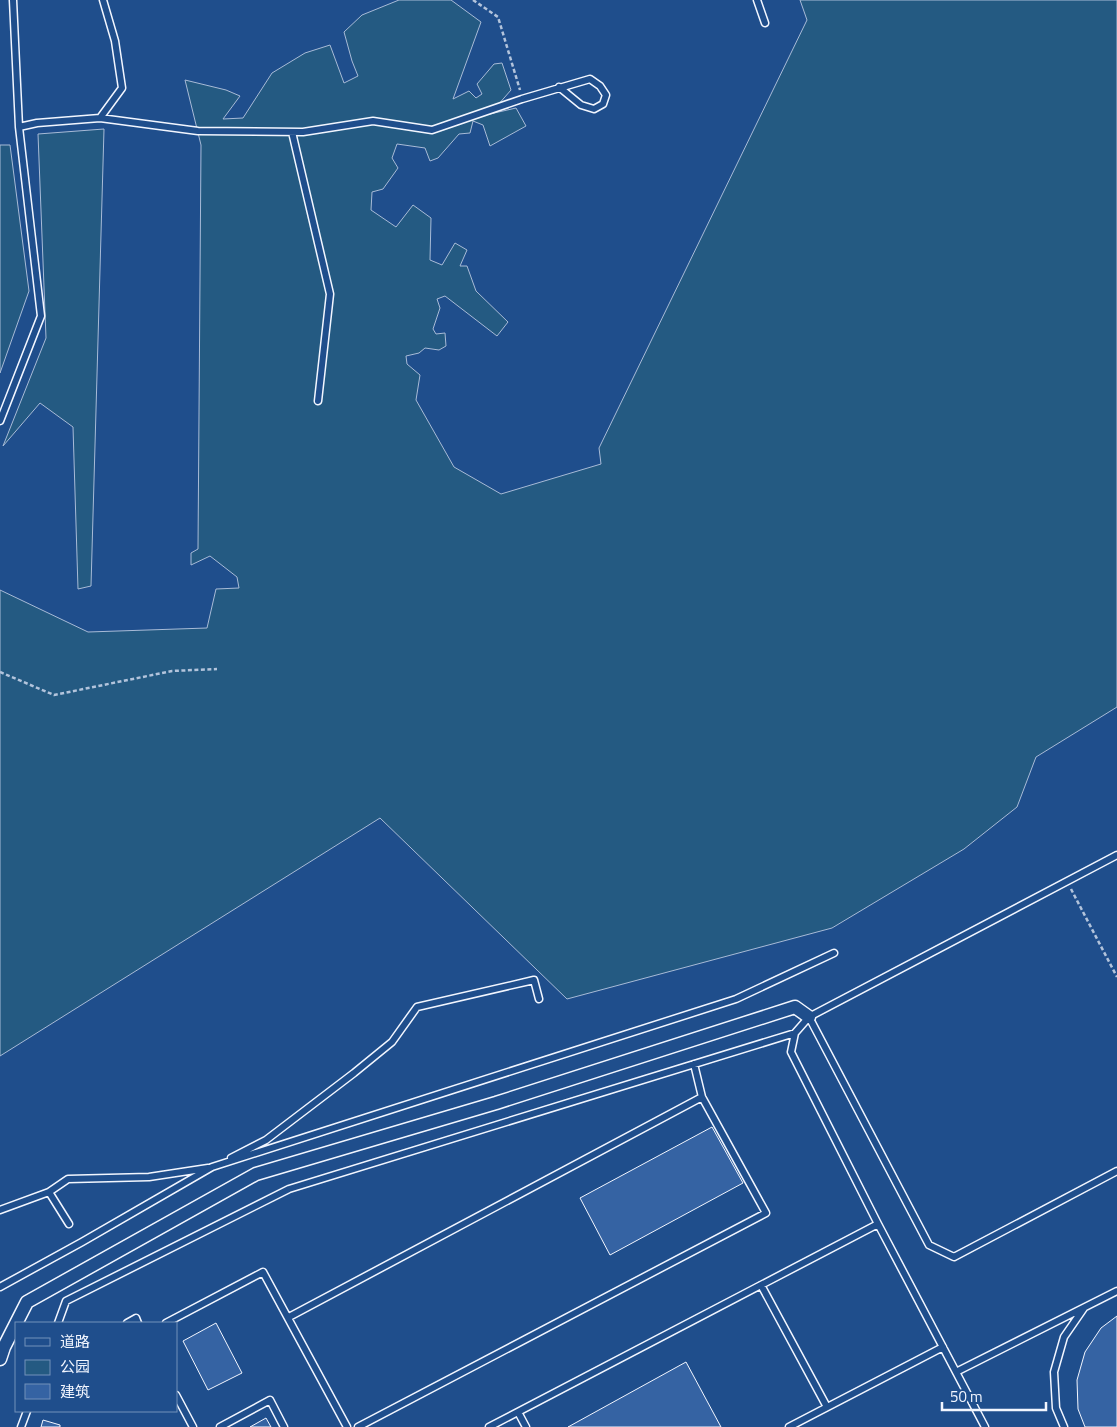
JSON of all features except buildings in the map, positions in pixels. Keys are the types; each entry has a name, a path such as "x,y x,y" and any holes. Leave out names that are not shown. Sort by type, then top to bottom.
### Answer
{"street":[{"path":"17,1322 27,1302 256,1174 496,1103 795,1007 809,1017"},
{"path":"0,1359 15,1325"}],"lane":[{"path":"0,421 41,316 19,127 13,0"},
{"path":"100,118 122,88 115,41 103,0"},
{"path":"757,0 766,23"},
{"path":"19,127 37,122 100,118 198,131 303,132 373,121 432,130 559,87 590,79 600,86 606,95 603,104 594,109 581,105 559,87"},
{"path":"292,132 330,294 318,401"},
{"path":"58,1322 66,1302 289,1189 794,1033 809,1017 1117,855"},
{"path":"0,1210 49,1192 68,1179 149,1176 212,1167 736,999 834,953"},
{"path":"0,1287 212,1167 266,1140 354,1074 392,1042 417,1007 534,980 539,999"},
{"path":"809,1017 929,1244 945,1253 954,1257 1117,1172"},
{"path":"794,1033 791,1052 878,1224 985,1427"},
{"path":"358,1427 766,1213 702,1098 694,1064"},
{"path":"289,1317 702,1098"},
{"path":"49,1192 68,1224"},
{"path":"489,1427 878,1224"},
{"path":"168,1322 263,1272 347,1427"},
{"path":"761,1285 827,1407"},
{"path":"956,1372 1117,1290"},
{"path":"1064,1427 1056,1408 1054,1372 1064,1337 1085,1307"},
{"path":"129,1322 136,1318 138,1322"},
{"path":"789,1427 943,1347"},
{"path":"178,1399 193,1427"},
{"path":"220,1427 270,1400 284,1427"},
{"path":"21,1427 27,1412"},
{"path":"518,1412 526,1427"}],"path":[{"path":"473,0 498,17 522,99"},
{"path":"0,672 54,695 172,671 217,669"},
{"path":"1066,881 1117,976"}],"green space":[{"path":"399,0 451,0 481,22 453,99 469,91 476,98 482,94 477,84 494,64 502,63 511,90 490,114 516,108 526,126 490,146 483,125 473,121 470,133 459,134 438,158 430,161 425,148 397,144 392,158 398,168 383,189 372,192 371,210 396,227 413,205 431,218 430,260 442,265 455,243 467,250 460,266 467,266 476,291 508,322 497,336 445,296 437,299 440,308 433,329 436,334 445,333 446,346 439,350 425,348 419,353 406,356 407,364 420,375 416,400 454,467 501,494 601,464 599,448 807,20 800,0 1117,0 1117,707 1036,757 1017,807 964,849 832,928 567,999 380,818 0,1056 0,590 88,632 207,628 216,589 239,588 237,577 210,556 191,565 191,553 198,549 201,145 185,80 226,90 240,96 223,119 243,118 272,73 305,53 330,45 344,83 358,76 344,32 362,15"},
{"path":"104,129 91,586 78,589 73,427 40,403 3,446 46,338 38,134"},
{"path":"0,145 10,145 29,291 0,373"}]}
